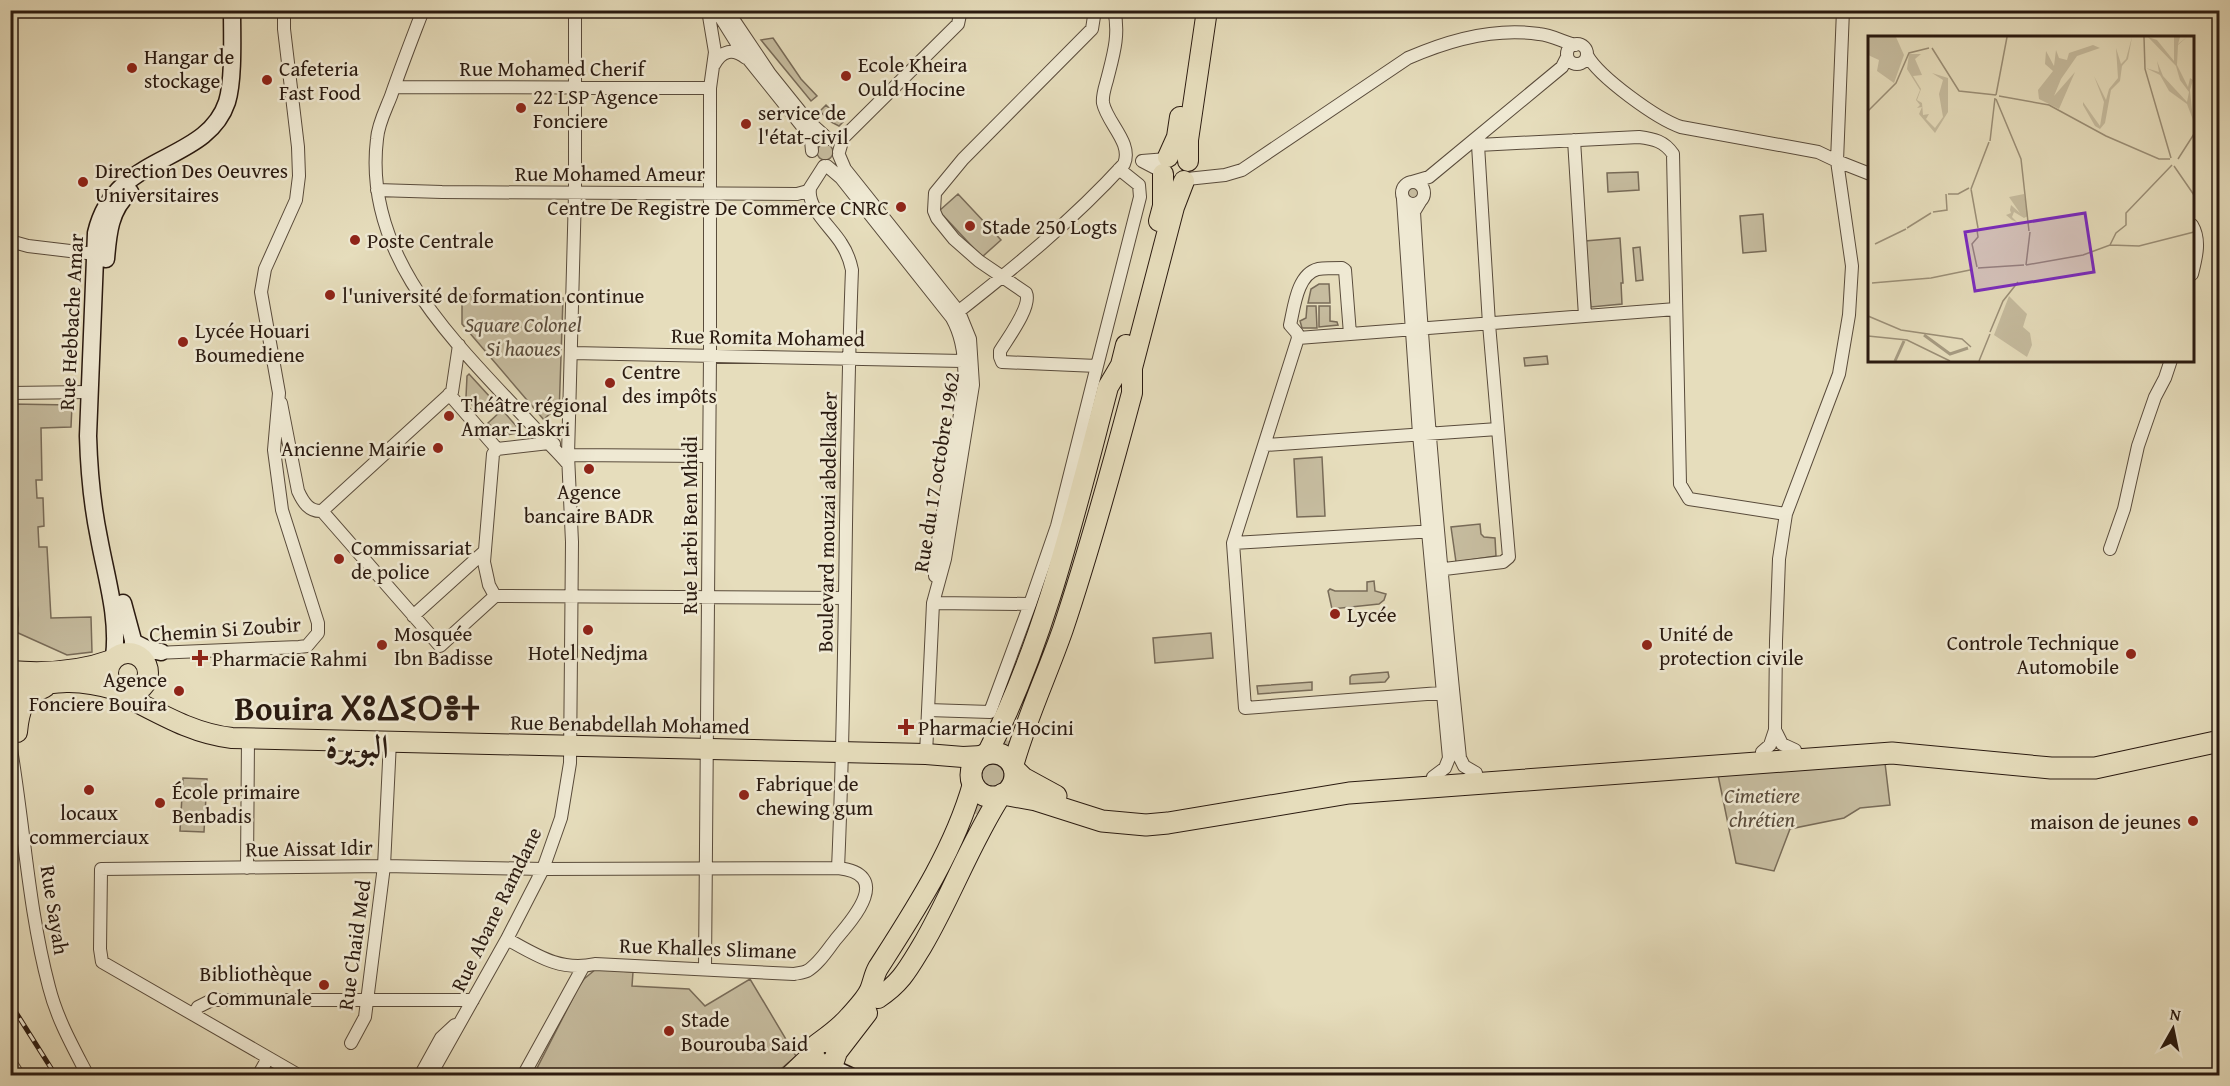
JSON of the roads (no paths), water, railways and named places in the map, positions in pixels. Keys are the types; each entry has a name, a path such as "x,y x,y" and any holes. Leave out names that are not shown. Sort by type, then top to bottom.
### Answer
{"highway":[{"path":"2220,732 2080,759 1890,743 1432,777 1344,786 1166,815 1110,813 1083,806 1040,789 1023,778 1009,760 999,754 985,755 972,768 972,781 977,789 988,796 1002,794 1036,800 1102,821 1146,825 1179,822 1349,793 1892,753 2051,768 2095,768 2220,741"},
{"path":"1002,794 1013,783 1013,768"}],"main road":[{"name":"Rue Hebbache Amar","path":"113,659 116,626 91,493 88,436 94,254 100,216 108,200 132,177 196,140 220,115 227,102 229,89 232,10"},
{"name":"Rue Hebbache Amar","path":"136,651 125,615 106,519 100,465 99,431 107,238 110,222 125,197 149,178 214,140 231,117 239,91 242,10"},
{"path":"1013,768 1020,739 1062,632 1086,558 1163,206 1165,166 1177,137 1194,10"},
{"path":"1010,733 1041,655 1077,546 1174,207 1191,173 1188,140 1207,10"},
{"path":"1165,166 1172,183 1191,173"},
{"path":"985,755 1010,705 1043,614 1074,513 1108,387 1127,377"},
{"path":"10,690 30,675 80,670 113,659 125,652 147,649 161,652"},
{"path":"113,659 109,665 108,676 113,687 120,692 136,692 148,678 147,665 136,651"},
{"path":"14,737 20,710 29,696 30,675"},
{"name":"Rue Benabdellah Mohamed","path":"30,675 91,683 120,692 189,728 217,737 843,754 926,754 963,757 985,755"},
{"name":"Rue Benabdellah Mohamed","path":"148,678 154,696 168,712 189,728"},
{"name":"Rue Benabdellah Mohamed","path":"926,754 951,763 972,781"},
{"path":"877,991 876,972 906,927 935,874 964,814 972,781"},
{"path":"877,991 896,986 935,924 989,814 1002,794"},
{"path":"790,1076 824,1059 877,991 937,896 976,814"},
{"path":"824,1059 851,1076"}],"street":[{"path":"276,10 284,29"},
{"name":"Chemin Si Zoubir","path":"161,652 299,647 307,646 318,633 318,623 282,510 274,450 279,393 261,292 265,269 296,200 299,176 284,10"},
{"path":"423,10 377,137 375,171 386,232 394,253 423,301 459,345 549,443 568,459 708,456"},
{"name":"Rue Abane Ramdane","path":"430,1076 465,1016 543,869 561,818 568,782 573,542 568,459 575,193 575,10"},
{"name":"Rue Larbi Ben Mhidi","path":"705,969 710,88 715,52 708,10"},
{"path":"716,10 748,60 811,140 813,184"},
{"path":"727,10 770,74 807,120 834,139 844,169 956,315"},
{"path":"956,315 840,178 826,166 817,163 813,155 818,141 834,139 958,24 961,10"},
{"path":"1095,10 1092,29 963,159 935,193 934,210 945,229 979,261 1026,293 1029,300 1000,351 999,357 1002,362 1097,366"},
{"path":"956,315 1001,276 1028,257 1122,164 1125,149 1102,101 1116,40 1117,27 1114,10"},
{"path":"1762,752 1770,744 1774,730 1779,559 1786,514 1839,374 1851,296 1852,266 1837,161 1844,10"},
{"path":"1191,173 1225,176 1242,170 1408,58 1433,47 1483,34 1537,33 1559,40 1572,63 1583,60 1669,123 1818,152 1868,173"},
{"path":"1432,777 1445,768 1449,758 1448,693 1403,188 1412,182 1429,177 1477,142 1568,56 1585,48 1583,60"},
{"path":"712,68 717,59 727,52 737,52 748,60"},
{"name":"Rue Mohamed Cherif","path":"394,87 710,88"},
{"path":"1477,142 1639,137 1654,139 1667,146 1672,154 1680,484 1689,499 1698,502 1786,514"},
{"path":"1574,140 1585,316"},
{"path":"1437,570 1503,562 1509,556 1489,324 1477,142"},
{"path":"813,184 826,166 833,164 839,154"},
{"path":"1122,164 1142,161 1165,166"},
{"path":"928,710 990,712 1030,604 1057,526 1140,197 1139,185 1122,164"},
{"path":"813,184 829,174 840,178"},
{"path":"1416,329 1414,212 1429,177"},
{"path":"1412,182 1422,186 1422,197"},
{"name":"Rue Mohamed Ameur","path":"377,190 797,194 813,184"},
{"name":"Boulevard mouzai abdelkader","path":"813,184 809,195 812,204 841,243 851,262 852,270 843,754 838,868"},
{"path":"797,194 806,197 812,204"},
{"path":"1403,199 1411,204 1422,197"},
{"path":"2194,227 2197,253 2194,269"},
{"path":"10,241 28,246 94,254"},
{"path":"1350,334 1345,270 1342,268 1316,269 1306,275 1299,287 1290,325 1298,338 1233,543 1245,708 1448,693"},
{"path":"1298,338 1676,309"},
{"name":"Rue du 17 octobre 1962","path":"926,754 934,597 945,559 972,396 968,360 956,315"},
{"path":"279,393 298,491 302,501 311,510 323,510 450,394 454,387 459,345"},
{"name":"Rue Romita Mohamed","path":"572,353 968,360"},
{"path":"2110,549 2124,509 2138,446 2170,362"},
{"path":"10,393 89,392"},
{"path":"450,394 497,449"},
{"path":"1265,445 1498,429"},
{"path":"495,596 485,573 493,454 497,449 563,443 569,432"},
{"path":"323,510 440,646 495,596 845,598"},
{"path":"1233,543 1434,531"},
{"path":"413,616 485,551"},
{"path":"934,597 1030,604"},
{"path":"1448,693 1460,758 1468,769 1476,774"},
{"path":"10,708 29,821 27,855"},
{"path":"1774,730 1782,744 1795,750"},
{"path":"247,868 248,739"},
{"name":"Rue Chaid Med","path":"351,1043 365,1017 384,866 390,741"},
{"path":"10,787 15,823 27,855"},
{"name":"Rue Sayah","path":"27,855 49,988 65,1030 88,1076"},
{"name":"Rue Aissat Idir","path":"300,1076 102,962 100,949 101,869 384,866 543,869 838,868"},
{"name":"Rue Khalles Slimane","path":"507,939 559,965 583,967 595,964 794,974 806,972 854,918 866,894 863,877 851,870 838,868"},
{"path":"523,1076 583,967"},
{"path":"194,1015 204,1002 212,1000 473,1000"},
{"path":"420,1076 441,1038 465,1016"},
{"path":"258,1076 268,1058"},
{"path":"10,1062 19,1076"}],"tunnel":[{"path":"976,814 1010,733"}],"railway":[{"path":"10,1003 56,1076"}],"place":[{"name":"Hangar de stockage","path":"132,68"},
{"name":"Ecole Kheira Ould Hocine","path":"846,76"},
{"name":"Cafeteria Fast Food","path":"267,80"},
{"name":"22 LSP Agence Fonciere","path":"521,108"},
{"name":"service de l'état-civil","path":"746,124"},
{"name":"Direction Des Oeuvres Universitaires","path":"83,182"},
{"name":"Centre De Registre De Commerce CNRC","path":"901,207"},
{"name":"Stade 250 Logts","path":"970,226"},
{"name":"Poste Centrale","path":"355,240"},
{"name":"l'université de formation continue","path":"330,295"},
{"name":"Lycée Houari Boumediene","path":"183,342"},
{"name":"Centre des impôts","path":"610,383"},
{"name":"Théâtre régional Amar-Laskri","path":"449,416"},
{"name":"Ancienne Mairie","path":"438,448"},
{"name":"Agence bancaire BADR","path":"589,469"},
{"name":"Commissariat de police","path":"339,559"},
{"name":"Lycée","path":"1335,614"},
{"name":"Hotel Nedjma","path":"588,630"},
{"name":"Mosquée Ibn Badisse","path":"382,645"},
{"name":"Unité de protection civile","path":"1647,645"},
{"name":"Controle Technique Automobile","path":"2131,654"},
{"name":"Pharmacie Rahmi","path":"200,658"},
{"name":"Agence Fonciere Bouira","path":"179,691"},
{"name":"Pharmacie Hocini","path":"906,727"},
{"name":"locaux commerciaux","path":"89,790"},
{"name":"Fabrique de chewing gum","path":"744,795"},
{"name":"École primaire Benbadis","path":"160,803"},
{"name":"maison de jeunes","path":"2193,821"},
{"name":"Bibliothèque Communale","path":"324,985"},
{"name":"Stade Bourouba Said","path":"669,1031"}],"district":[{"name":"Bouira ⵝⵓⵠⵉⵔⴻⵜ البويرة","path":"357,727"}],"park label":[{"name":"Square Colonel Si haoues","path":"523,336"},
{"name":"Cimetiere chrétien","path":"1762,807"}]}
